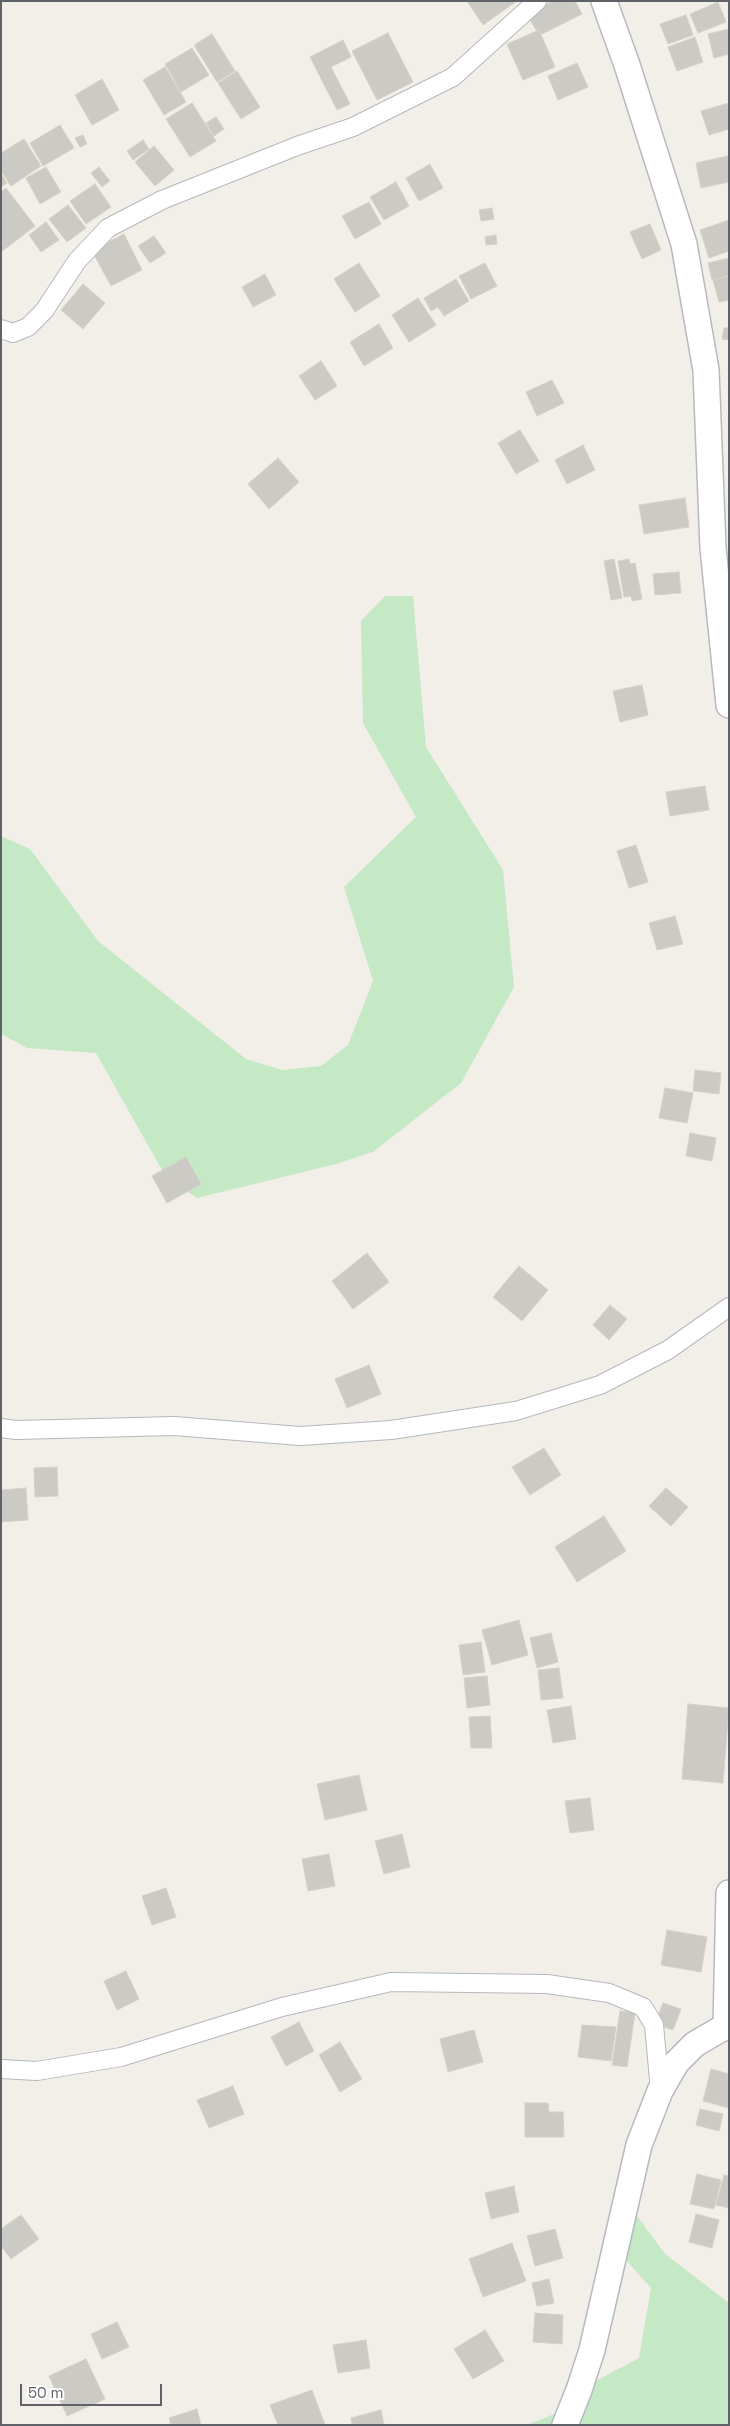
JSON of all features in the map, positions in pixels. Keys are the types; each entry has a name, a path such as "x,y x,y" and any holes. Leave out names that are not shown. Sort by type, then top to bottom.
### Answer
{"street":[{"path":"1,329 13,333 28,327 44,311 77,261 108,228 162,200 297,146 353,126 453,77 537,1"},
{"path":"604,1 627,65 684,244 706,370 713,548 729,705"},
{"path":"1,1428 174,1426 300,1436 391,1430 516,1411 600,1385 668,1350 729,1307"},
{"path":"565,2425 592,2350 639,2145 660,2091 676,2063 695,2044 727,2027 729,1893"},
{"path":"1,2069 37,2071 121,2057 282,2007 391,1982 547,1984 609,1993 643,2007 654,2025 660,2091"}],"green space":[{"path":"385,596 413,596 426,747 503,870 514,987 461,1083 373,1152 336,1164 197,1198 167,1179 96,1053 27,1048 1,1034 1,836 30,849 98,941 246,1059 282,1070 321,1066 348,1045 373,981 344,887 416,817 363,723 361,621"},
{"path":"626,2201 665,2254 729,2303 729,2425 527,2425 564,2410 579,2390 639,2358 651,2288 615,2248"}],"building":[{"path":"467,1 517,1 483,25"},
{"path":"553,1 575,1 582,14 542,34 539,29 536,30 527,14"},
{"path":"718,2 726,22 698,33 690,14"},
{"path":"686,15 693,35 668,44 660,24"},
{"path":"729,29 729,54 714,58 708,34"},
{"path":"539,30 555,67 523,80 507,44"},
{"path":"388,33 413,82 377,100 352,51"},
{"path":"212,34 235,71 217,82 194,45"},
{"path":"695,37 703,62 677,71 668,47"},
{"path":"343,40 351,57 331,67 350,104 337,110 310,57"},
{"path":"192,48 209,75 181,92 165,64"},
{"path":"577,63 588,87 558,100 548,76"},
{"path":"165,67 186,102 164,115 143,80"},
{"path":"237,71 260,107 241,119 218,83"},
{"path":"102,79 119,110 92,125 75,95"},
{"path":"192,103 216,141 190,157 166,119"},
{"path":"729,103 729,129 709,135 701,111"},
{"path":"216,117 224,129 214,136 206,123"},
{"path":"60,125 74,148 43,166 30,143"},
{"path":"83,135 87,144 80,147 75,138"},
{"path":"24,139 41,166 11,186 1,171 1,153"},
{"path":"143,140 149,149 133,160 127,151"},
{"path":"154,146 174,170 155,186 135,162"},
{"path":"728,156 729,182 701,188 696,163"},
{"path":"430,164 443,188 419,201 406,178"},
{"path":"46,167 61,192 40,204 26,178"},
{"path":"99,167 110,181 102,187 91,173"},
{"path":"1,174 7,183 1,187"},
{"path":"396,182 409,206 384,220 370,197"},
{"path":"95,184 111,207 86,224 70,201"},
{"path":"6,188 35,226 1,252 1,192"},
{"path":"369,202 381,224 355,239 342,216"},
{"path":"68,205 86,228 67,242 49,219"},
{"path":"492,208 494,219 481,221 479,210"},
{"path":"729,220 729,251 709,258 700,230"},
{"path":"46,222 59,240 41,252 29,235"},
{"path":"650,224 661,250 642,259 630,232"},
{"path":"124,234 142,270 111,286 92,251"},
{"path":"496,235 497,244 486,245 485,237"},
{"path":"154,236 166,253 150,263 138,246"},
{"path":"729,258 729,275 712,280 708,263"},
{"path":"359,263 380,296 355,312 334,279"},
{"path":"485,263 497,286 471,299 459,276"},
{"path":"265,274 276,295 253,307 242,287"},
{"path":"729,276 729,300 719,302 713,280"},
{"path":"456,279 469,301 444,316 438,307 431,311 424,298"},
{"path":"83,284 105,303 83,329 61,310"},
{"path":"418,298 436,325 409,342 392,315"},
{"path":"379,324 393,348 364,366 350,342"},
{"path":"724,328 729,328 729,340 722,339"},
{"path":"321,361 337,386 315,400 299,376"},
{"path":"552,380 564,403 537,416 526,392"},
{"path":"520,430 539,461 516,474 498,443"},
{"path":"583,445 595,470 567,484 555,460"},
{"path":"278,458 299,482 269,509 248,484"},
{"path":"685,498 689,527 644,534 639,505"},
{"path":"614,559 622,598 611,600 604,561"},
{"path":"629,559 630,564 635,563 642,599 632,601 631,596 624,597 618,561"},
{"path":"679,572 681,593 655,595 653,574"},
{"path":"642,685 648,715 620,722 613,691"},
{"path":"705,786 709,810 670,816 666,792"},
{"path":"636,845 648,882 629,888 617,851"},
{"path":"675,916 683,944 657,950 649,923"},
{"path":"695,1070 721,1073 719,1094 693,1091"},
{"path":"665,1088 693,1093 687,1123 659,1118"},
{"path":"690,1133 716,1138 712,1161 686,1156"},
{"path":"186,1157 201,1184 167,1203 152,1176"},
{"path":"367,1253 389,1282 353,1309 332,1281"},
{"path":"519,1266 548,1290 522,1321 493,1297"},
{"path":"610,1305 627,1319 609,1340 593,1325"},
{"path":"369,1365 381,1394 347,1408 335,1379"},
{"path":"544,1448 561,1475 530,1495 512,1467"},
{"path":"57,1467 58,1496 35,1497 34,1468"},
{"path":"26,1488 28,1520 1,1522 1,1490"},
{"path":"666,1488 688,1507 671,1526 649,1506"},
{"path":"604,1516 626,1551 577,1582 555,1547"},
{"path":"519,1620 528,1655 492,1665 482,1630"},
{"path":"551,1633 558,1662 537,1668 530,1638"},
{"path":"481,1642 485,1672 463,1675 459,1645"},
{"path":"559,1668 563,1698 541,1700 538,1670"},
{"path":"487,1676 490,1705 467,1708 464,1678"},
{"path":"688,1704 729,1708 723,1783 682,1779"},
{"path":"571,1706 576,1739 553,1743 547,1710"},
{"path":"490,1716 492,1748 471,1748 469,1717"},
{"path":"359,1775 367,1810 325,1820 317,1784"},
{"path":"590,1798 594,1830 570,1833 565,1801"},
{"path":"402,1834 410,1867 384,1874 375,1841"},
{"path":"329,1854 335,1886 308,1891 302,1859"},
{"path":"166,1888 176,1917 152,1925 142,1896"},
{"path":"667,1930 707,1937 701,1972 661,1965"},
{"path":"126,1971 139,1999 117,2010 104,1981"},
{"path":"663,2003 681,2009 673,2030 655,2024"},
{"path":"620,2011 635,2013 627,2067 612,2065"},
{"path":"299,2022 314,2051 286,2066 271,2037"},
{"path":"582,2025 616,2027 611,2061 578,2057"},
{"path":"474,2030 483,2062 448,2072 440,2039"},
{"path":"340,2042 362,2079 340,2092 319,2055"},
{"path":"711,2069 729,2074 729,2108 703,2101"},
{"path":"233,2086 244,2114 209,2128 197,2100"},
{"path":"525,2103 548,2103 549,2112 563,2112 564,2137 525,2137"},
{"path":"700,2109 723,2114 719,2131 696,2125"},
{"path":"697,2174 721,2180 714,2209 690,2204"},
{"path":"724,2175 729,2176 729,2208 716,2205"},
{"path":"514,2186 519,2212 491,2219 485,2193"},
{"path":"696,2214 719,2220 712,2248 689,2242"},
{"path":"21,2215 39,2239 11,2259 1,2246 1,2229"},
{"path":"555,2229 563,2258 535,2266 527,2236"},
{"path":"512,2243 526,2281 483,2297 469,2259"},
{"path":"549,2279 554,2303 537,2306 532,2283"},
{"path":"535,2313 563,2315 562,2344 533,2342"},
{"path":"117,2322 129,2347 102,2359 91,2334"},
{"path":"485,2330 504,2361 473,2379 454,2349"},
{"path":"366,2340 370,2368 338,2373 333,2345"},
{"path":"86,2359 105,2399 67,2416 49,2376"},
{"path":"312,2390 325,2425 278,2425 270,2405"},
{"path":"197,2409 201,2425 171,2425 169,2418"},
{"path":"381,2410 384,2425 352,2425 351,2418"}]}
